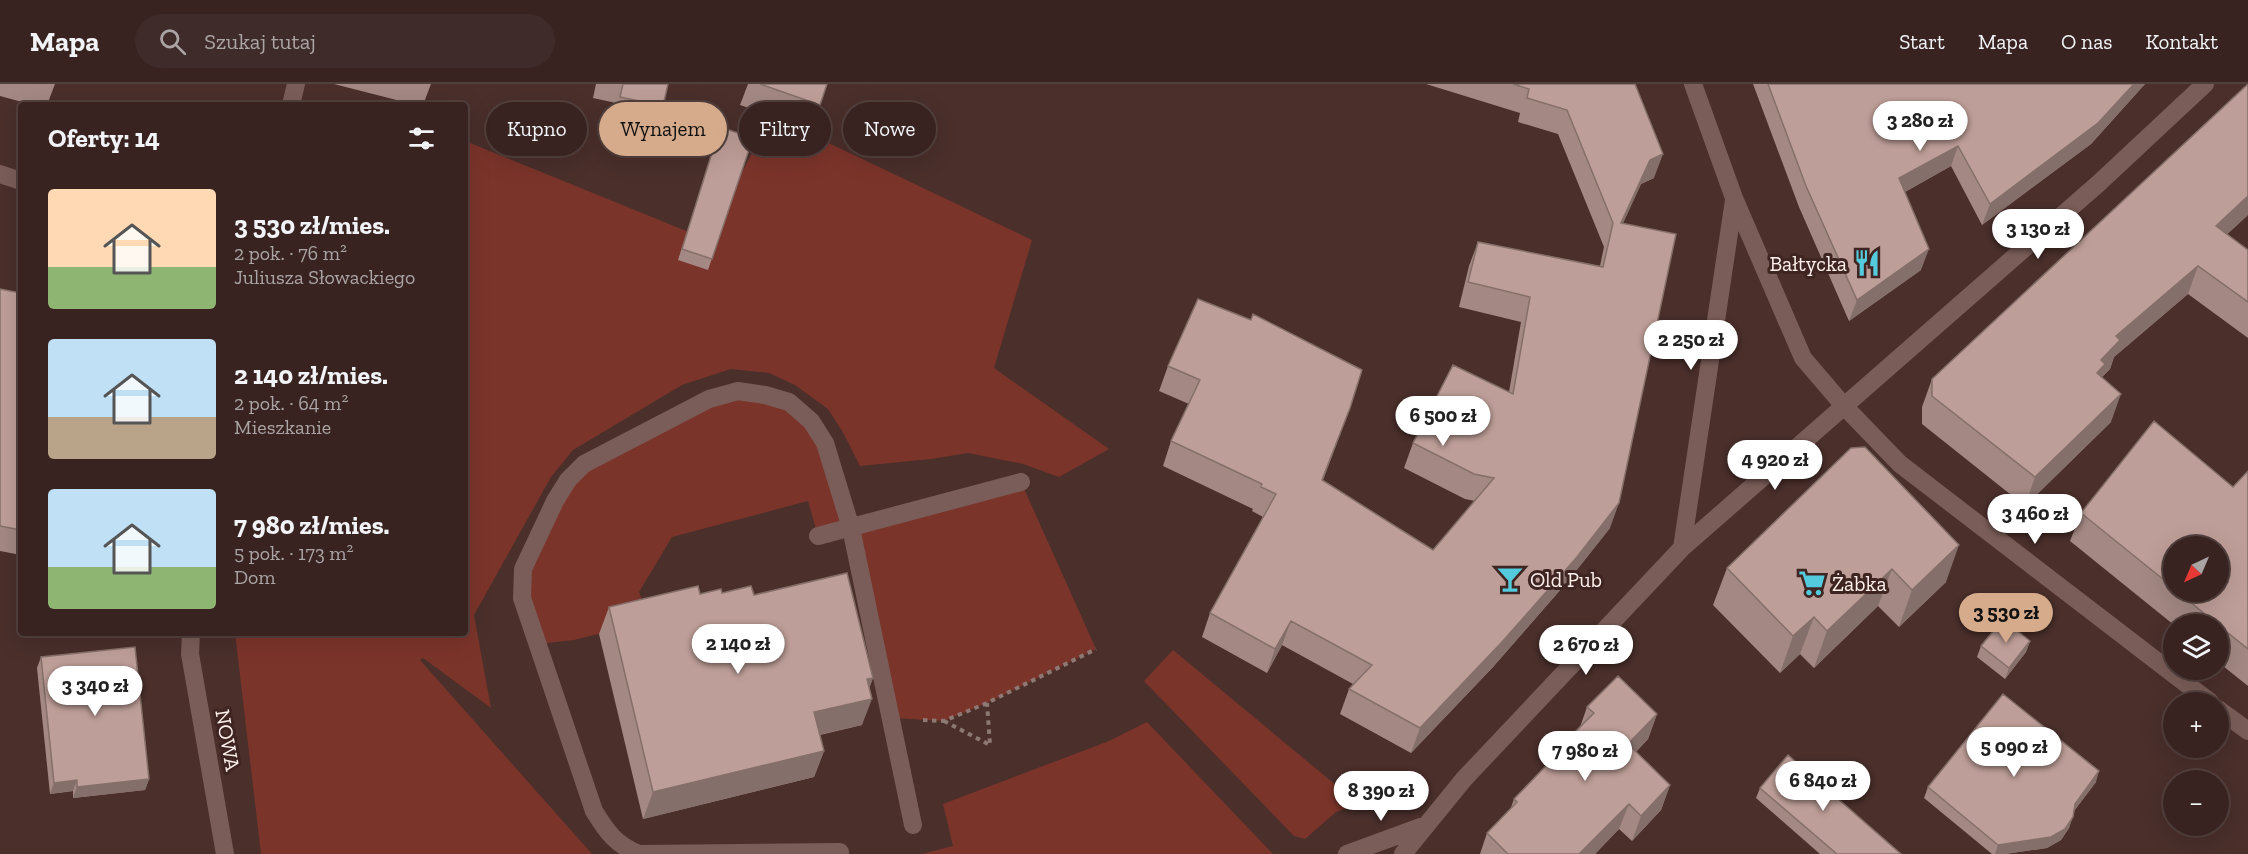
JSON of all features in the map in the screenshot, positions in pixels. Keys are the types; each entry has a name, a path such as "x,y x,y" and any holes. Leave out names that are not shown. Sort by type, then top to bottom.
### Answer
{"street":[{"path":"292,102 296,84"},
{"path":"1693,84 1734,198 1803,358 1844,406 1900,464 2197,692"},
{"path":"1403,854 1464,779 1682,548 2099,183 2205,84"},
{"path":"0,174 18,180"},
{"path":"1682,548 1734,198"},
{"path":"840,854 840,852 639,854 622,847 607,832 594,811 522,598 523,569 555,501 568,480 584,464 709,399 738,391 789,402 812,421 825,443 851,528 913,825"},
{"path":"818,536 1021,482"},
{"name":"NOWA","path":"191,636 190,654 225,854"},
{"path":"2229,717 2248,731"},
{"path":"1347,854 1428,824"}],"path":[{"path":"944,721 987,703 1096,649"},
{"path":"892,718 944,721 990,745 987,703"}],"shaded area":[{"path":"468,142 486,150 486,156 502,156 706,239 751,156 831,156 831,144 843,150 843,156 856,156 1032,240 994,368 1109,449 1059,477 1023,464 968,453 860,466 828,409 795,385 769,373 731,369 682,385 573,450 551,477 474,615 491,708 423,658 420,660 592,854 261,854 235,636 468,636"},
{"path":"760,394 811,421 851,528 818,536 808,501 672,537 639,592 650,621 574,640 538,644 523,569 568,480 709,399"},
{"path":"1021,482 1096,649 987,703 944,721 893,718 851,528"},
{"path":"1173,650 1343,791 1349,807 1336,812 1305,839 1294,836 1144,681"},
{"path":"1147,722 1273,854 922,854 953,846 943,804 1109,741"}],"building":[{"path":"623,84 668,84 664,102 644,102 620,97"},
{"path":"760,84 827,84 821,102 811,102"},
{"path":"1513,84 1635,84 1663,154 1650,160 1621,223 1676,234 1619,503 1577,557 1502,642 1420,728 1349,689 1372,665 1291,621 1275,649 1210,613 1276,494 1261,487 1262,484 1171,441 1200,380 1168,366 1198,299 1251,320 1253,314 1362,370 1322,480 1433,550 1494,478 1474,474 1413,443 1453,365 1513,394 1530,297 1468,282 1478,242 1603,267 1613,223 1567,110 1527,98 1529,89"},
{"path":"1768,84 2134,84 2098,123 1990,204 1958,146 1899,178 1929,249 1857,300 1806,186"},
{"path":"2248,84 2248,196 2216,226 2248,250 2248,302 2198,266 2116,336 2120,340 2101,360 2105,364 2097,373 2121,394 2035,477 1932,396 1932,379"},
{"path":"727,129 739,133 739,156 747,156 712,259 682,249 711,156 727,156"},
{"path":"0,289 18,292 18,529 0,526"},
{"path":"2154,421 2233,487 2248,471 2248,649 2229,633 2229,614 2205,614 2190,602 2229,602 2229,536 2163,536 2163,579 2081,513"},
{"path":"1865,447 1959,545 1912,590 1892,569 1827,631 1814,617 1793,636 1727,568 1851,448"},
{"path":"847,573 873,678 867,679 872,699 814,712 824,751 653,792 609,607 698,586 700,594 721,589 722,593 751,586 754,595"},
{"path":"2003,619 2030,641 2009,668 1981,646"},
{"path":"135,647 149,779 77,787 77,780 54,783 41,657"},
{"path":"1618,676 1657,714 1628,744 1670,785 1641,816 1629,804 1579,854 1508,854 1487,833 1517,802 1514,799 1594,713 1587,707"},
{"path":"2003,694 2099,771 2075,804 2073,817 2065,829 2051,837 1998,845 1928,787"},
{"path":"1788,755 1901,854 1837,854 1760,788"}],"place":[{"name":"Bałtycka","path":"1867,263"},
{"name":"Old Pub","path":"1510,579"},
{"name":"Żabka","path":"1812,583"}]}
